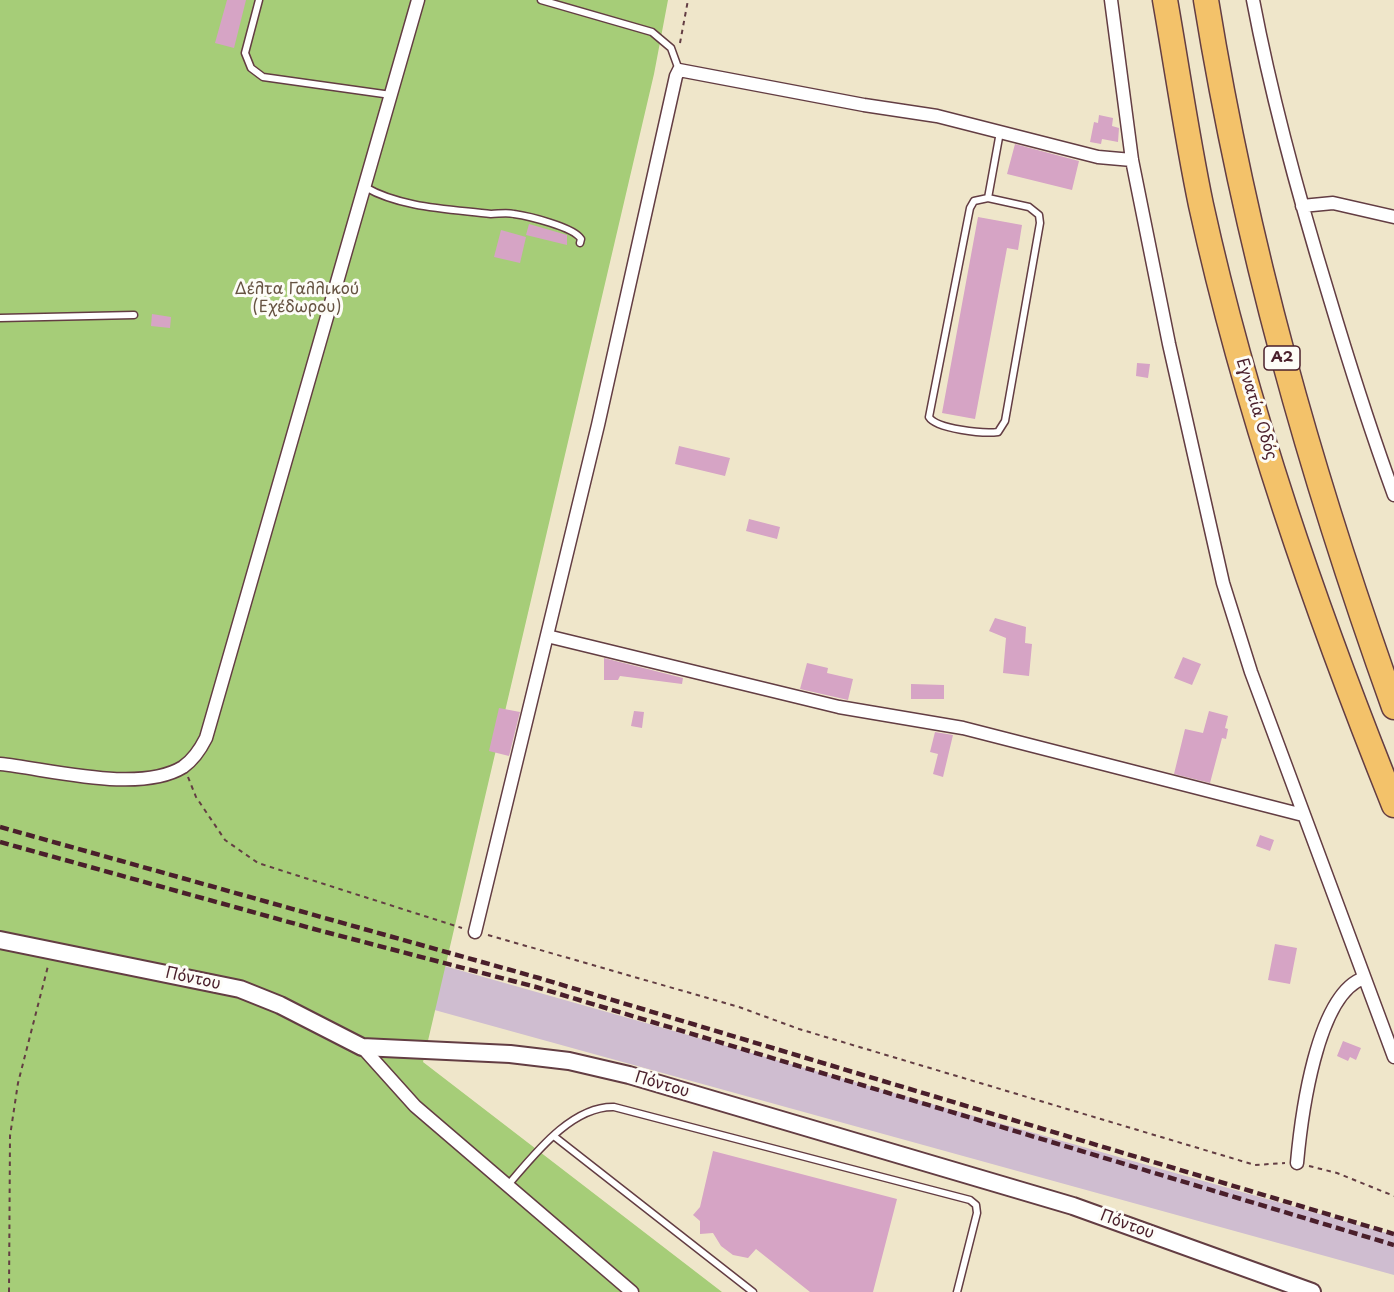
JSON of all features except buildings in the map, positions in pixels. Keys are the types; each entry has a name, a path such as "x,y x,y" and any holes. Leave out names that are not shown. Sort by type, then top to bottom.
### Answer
{"highway":[{"name":"Εγνατία Οδός","path":"1165,0 1201,205 1239,354 1285,503 1336,654 1394,805"},
{"name":"Α2","path":"1206,0 1241,194 1278,342 1327,511 1394,706"}],"street":[{"path":"0,764 107,778 147,778 184,766 199,751 206,738 418,0"},
{"path":"1111,0 1132,160 1169,344 1223,583 1251,672 1394,1057"},
{"path":"1253,0 1267,75 1302,206 1370,429 1394,495"},
{"path":"475,932 621,324 678,64 864,105 937,116 1098,157 1132,160"},
{"path":"1302,206 1333,203 1394,217"},
{"path":"546,636 839,707 963,728 1303,815"},
{"name":"Πόντου","path":"0,940 240,989 280,1005 362,1047 510,1054 569,1061 629,1075 1073,1206 1312,1292"},
{"path":"1297,1163 1309,1080 1319,1043 1338,1001 1348,987 1364,978"},
{"path":"362,1047 415,1106 632,1292"}],"lane":[{"path":"259,0 245,53 256,73 263,78 392,95"},
{"path":"541,0 652,32 666,43 678,64"},
{"path":"988,198 1000,132"},
{"path":"365,187 400,201 494,214 512,213 573,231 581,239 580,243"},
{"path":"988,198 1029,207 1039,215 1040,223 1005,421 1002,428 988,434 937,425 929,417 970,208 974,201 988,198"},
{"path":"0,318 134,315"},
{"path":"507,1186 537,1151 571,1120 587,1111 601,1107 614,1107 970,1200 976,1205 977,1213 957,1292"},
{"path":"555,1137 753,1292"}],"path":[{"path":"678,64 688,0"},
{"path":"184,766 196,797 225,840 258,863 475,932 739,1007 799,1029 1255,1165 1297,1163 1337,1173 1394,1196"},
{"path":"9,1292 10,1136 18,1083 53,952"}],"shaded area":[{"path":"0,840 1394,1235 1394,1275 0,890"}],"green space":[{"name":"Δέλτα Γαλλικού (Εχέδωρου)","path":"0,0 668,0 654,74 423,1062 722,1292 0,1292"}],"railway":[{"path":"0,827 539,978 1394,1234"},
{"path":"0,842 314,929 536,987 1394,1245"}]}
